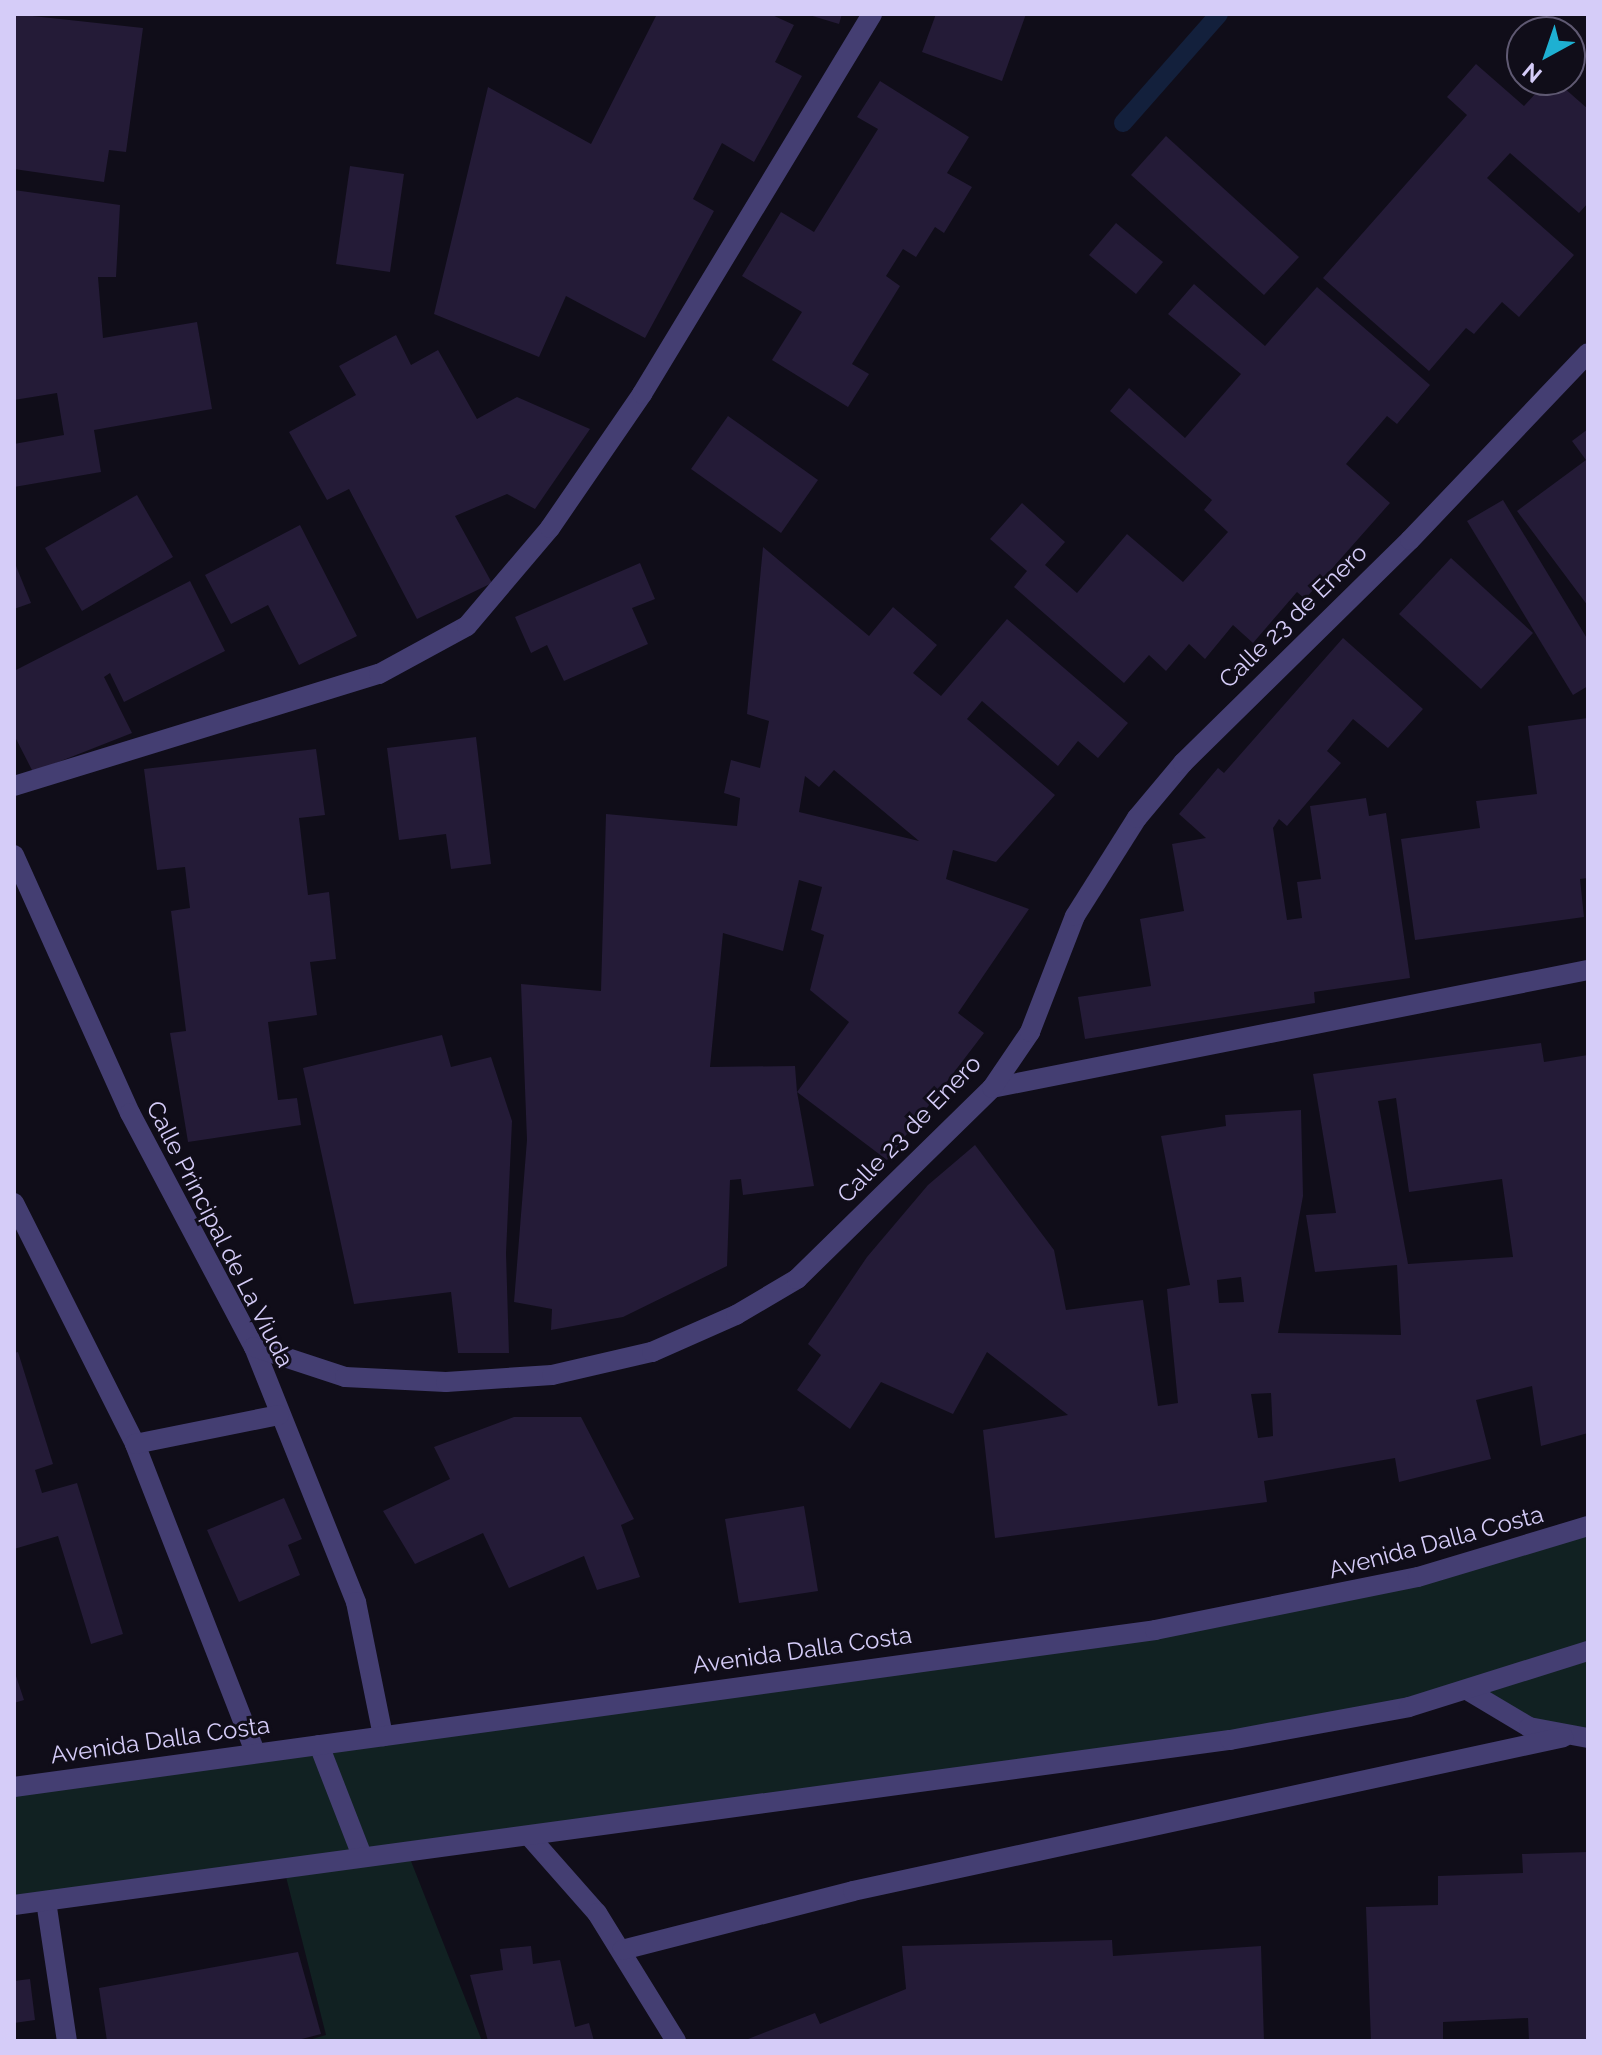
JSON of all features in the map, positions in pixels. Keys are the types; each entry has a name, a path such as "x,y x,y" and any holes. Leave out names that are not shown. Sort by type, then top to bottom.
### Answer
{"street":[{"path":"14,786 379,674 467,626 550,528 642,394 872,14"},
{"name":"Calle 23 de Enero","path":"254,1347 345,1377 446,1382 552,1375 652,1352 736,1315 797,1279 992,1088 1030,1032 1075,916 1137,818 1249,693 1410,540 1588,353"},
{"name":"Calle Principal de La Viuda","path":"14,855 130,1113 254,1347 356,1602 383,1736"},
{"path":"992,1088 1588,970"},
{"path":"14,1203 135,1444 255,1752"},
{"path":"135,1444 279,1415"},
{"name":"Avenida Dalla Costa","path":"14,1787 1155,1630 1418,1577 1588,1526"},
{"path":"14,1905 1230,1740 1409,1707 1588,1651"},
{"path":"1467,1690 1496,1712 1564,1737"},
{"path":"622,1950 853,1891 1564,1737 1588,1738"},
{"path":"319,1745 362,1856"},
{"path":"529,1836 622,1950 676,2041"},
{"path":"46,1901 67,2041"}],"shaded area":[{"path":"1588,1526 1588,1738 1564,1737 1467,1690 1409,1707 407,1851 482,2041 305,2041 326,2035 284,1869 14,1905 14,1787 1155,1630"}],"building":[{"path":"14,14 143,28 126,152 109,150 104,182 14,169"},
{"path":"657,14 770,14 794,25 775,62 802,76 754,162 722,143 693,199 714,211 645,338 566,296 539,357 434,314 488,87 591,144"},
{"path":"806,14 842,14 839,24"},
{"path":"936,14 1026,14 1002,81 922,52"},
{"path":"1476,64 1506,90 1506,96 1513,96 1524,106 1533,96 1573,96 1588,109 1588,203 1579,213 1510,153 1487,178 1574,255 1519,317 1502,302 1474,334 1466,328 1429,371 1323,278 1467,115 1447,97"},
{"path":"880,81 969,137 947,173 972,187 944,233 935,227 916,257 903,249 886,276 900,286 852,364 869,374 848,407 772,360 802,312 742,276 781,212 814,232 878,129 857,117"},
{"path":"1166,136 1299,257 1264,295 1131,175"},
{"path":"350,166 404,174 390,272 336,264"},
{"path":"14,190 120,205 116,277 98,277 103,338 197,322 212,409 94,430 101,472 14,487 14,444 64,435 57,393 14,400"},
{"path":"1116,223 1163,262 1136,294 1089,255"},
{"path":"1194,284 1265,346 1317,287 1430,385 1397,424 1387,416 1346,464 1390,503 1305,599 1297,592 1253,643 1233,625 1205,659 1189,644 1166,671 1149,655 1124,683 1014,587 1027,571 990,539 1022,503 1065,542 1045,565 1077,593 1127,534 1183,582 1228,532 1204,510 1212,500 1110,411 1129,388 1185,438 1241,374 1168,314"},
{"path":"396,335 411,365 438,350 477,419 517,397 590,429 535,509 507,494 455,516 492,583 417,619 349,489 327,500 289,432 356,395 339,366"},
{"path":"728,416 818,480 781,533 691,469"},
{"path":"1588,429 1588,606 1517,511 1586,460 1572,441"},
{"path":"137,495 173,557 82,611 45,548"},
{"path":"1503,500 1588,640 1588,686 1573,695 1467,521"},
{"path":"300,525 357,636 299,665 268,605 231,624 205,575"},
{"path":"763,547 869,636 893,607 937,645 913,673 941,696 1007,619 1128,723 1098,758 1078,741 1058,766 982,701 967,719 1055,795 996,862 953,850 946,879 1029,909 958,1013 984,1033 887,1160 797,1092 814,1186 743,1195 741,1179 730,1180 727,1266 623,1317 551,1330 552,1309 514,1302 527,1140 521,984 601,991 606,814 737,826 740,798 724,793 731,760 760,768 769,721 747,714","holes":["834,770 919,841 799,812 805,776 819,787","799,880 822,887 811,930 824,935 810,990 849,1022 797,1092 795,1066 710,1067 723,933 783,951"]},
{"path":"1451,558 1533,633 1481,689 1399,614"},
{"path":"14,561 31,603 14,609"},
{"path":"640,563 655,599 632,608 648,644 564,681 547,645 531,653 515,617"},
{"path":"190,581 225,651 124,702 110,673 104,677 132,733 33,772 14,735 14,671"},
{"path":"1343,638 1423,709 1388,748 1353,719 1327,751 1341,763 1287,826 1279,819 1273,828 1287,920 1302,918 1297,882 1321,879 1310,806 1366,798 1369,816 1386,813 1410,978 1314,992 1315,1003 1085,1039 1078,997 1151,986 1140,919 1184,911 1172,844 1206,838 1179,814 1218,768 1224,773"},
{"path":"1588,718 1588,878 1580,879 1584,917 1415,940 1401,839 1480,828 1476,801 1537,794 1528,726"},
{"path":"476,737 491,864 451,869 446,834 399,840 387,748"},
{"path":"316,749 325,815 299,818 308,895 329,892 336,959 310,962 317,1015 268,1022 278,1100 297,1098 301,1125 188,1142 170,1033 186,1031 171,911 190,908 185,867 157,870 144,769"},
{"path":"442,1035 451,1067 491,1057 512,1121 506,1253 509,1353 458,1353 451,1292 354,1304 303,1068"},
{"path":"1541,1043 1544,1062 1588,1055 1588,1433 1541,1446 1532,1386 1476,1400 1491,1459 1399,1482 1395,1458 1264,1481 1267,1502 995,1538 983,1430 1068,1415 987,1352 953,1414 881,1382 850,1429 797,1390 821,1355 808,1344 867,1257 928,1185 975,1145 1054,1250 1066,1310 1143,1300 1158,1406 1178,1403 1167,1289 1190,1285 1161,1136 1226,1126 1225,1115 1301,1110 1303,1196 1278,1333 1401,1335 1397,1265 1315,1272 1306,1215 1336,1213 1313,1074","holes":["1396,1098 1409,1192 1502,1179 1513,1257 1408,1264 1378,1101","1241,1277 1244,1302 1219,1303 1217,1280","1271,1393 1273,1436 1258,1438 1251,1394"]},
{"path":"18,1352 53,1464 35,1470 42,1493 77,1483 123,1634 91,1644 58,1536 14,1549 14,1353"},
{"path":"514,1417 581,1417 634,1519 621,1525 640,1577 597,1590 584,1556 509,1588 483,1533 415,1564 383,1511 450,1479 434,1447"},
{"path":"284,1498 302,1539 288,1545 300,1575 239,1602 207,1530"},
{"path":"804,1506 818,1591 739,1603 725,1519"},
{"path":"14,1670 24,1700 14,1703"},
{"path":"1588,1852 1588,2041 1529,2041 1528,2018 1443,2022 1443,2041 1371,2041 1366,1907 1438,1905 1438,1876 1523,1873 1522,1854"},
{"path":"1112,1940 1113,1956 1261,1946 1264,2041 743,2041 815,2013 820,2024 906,1989 902,1946"},
{"path":"531,1946 533,1964 560,1960 575,2027 589,2023 594,2041 488,2041 470,1975 503,1970 500,1949"},
{"path":"298,1952 321,2034 294,2041 107,2041 99,1988"},
{"path":"30,1979 35,2020 14,2023 14,1981"}],"waterway":[{"path":"1123,123 1219,14"}]}
